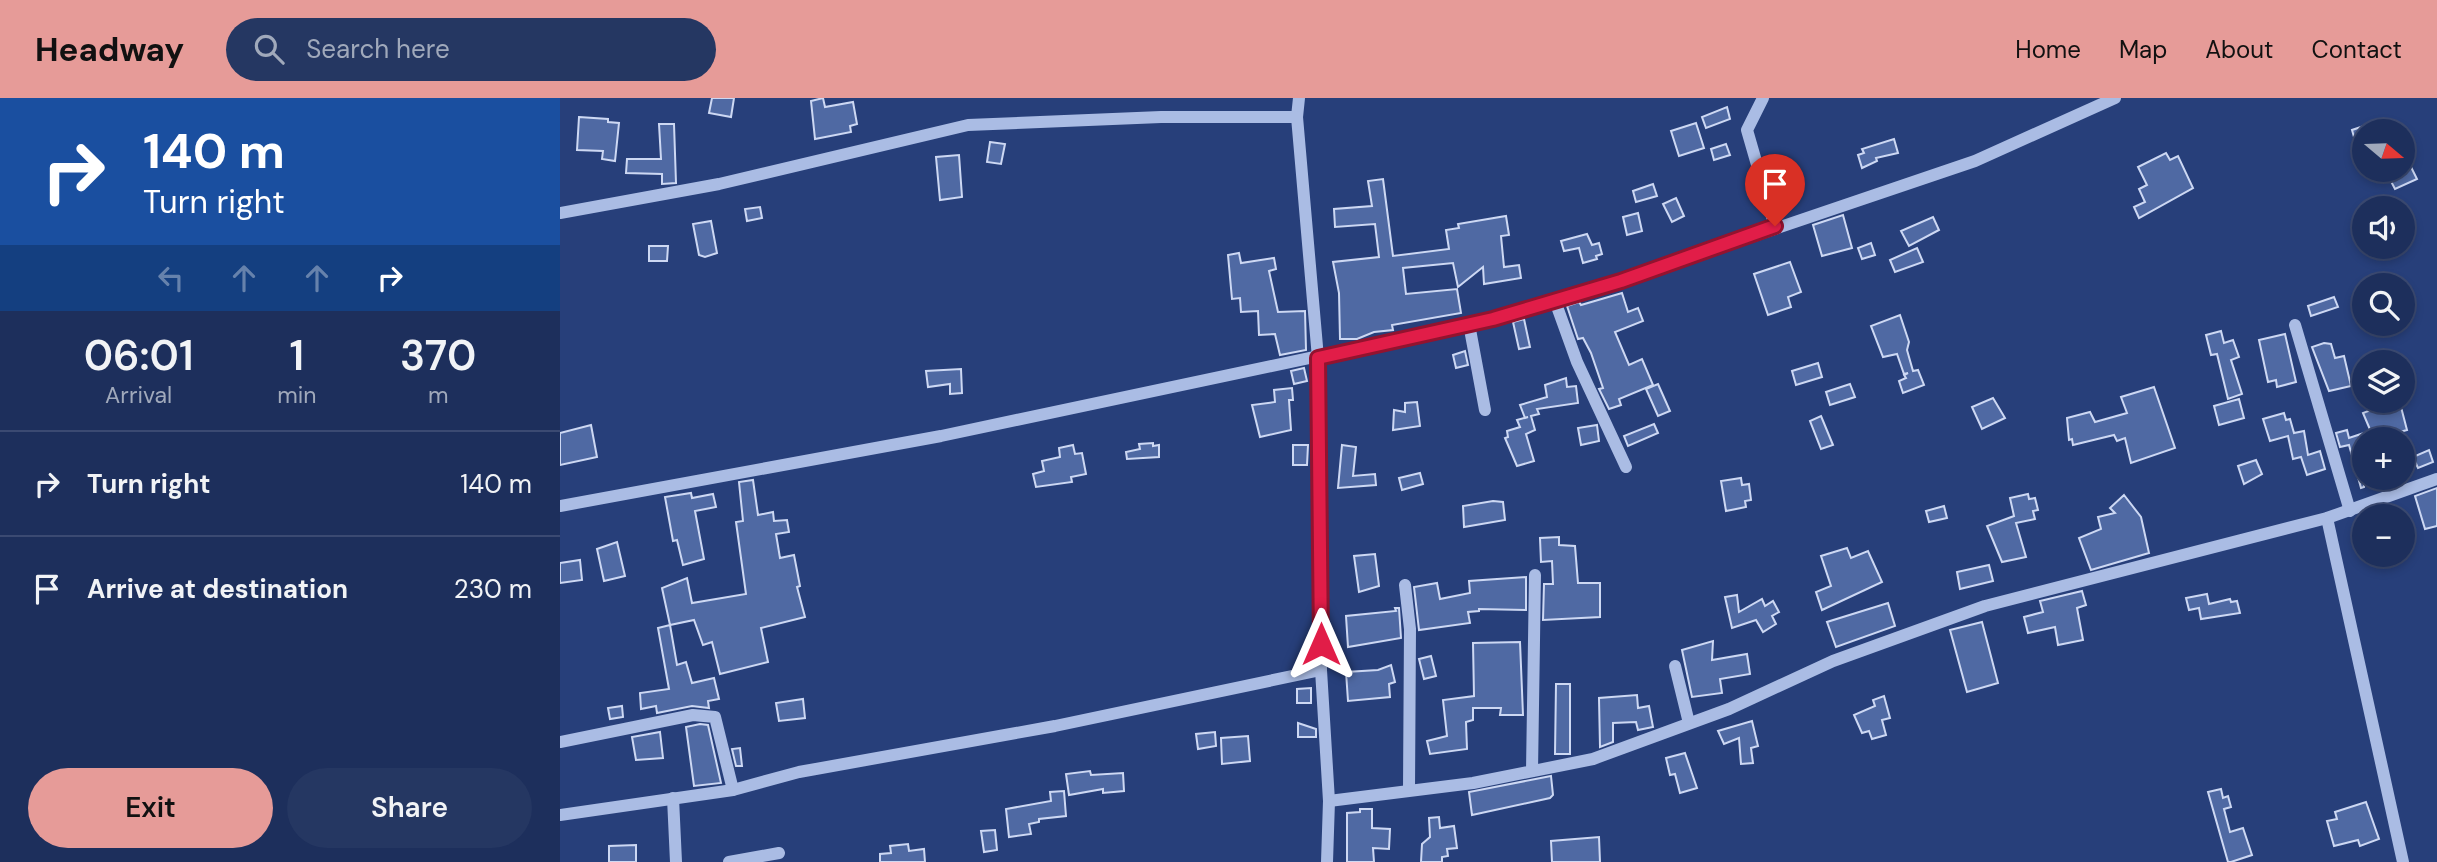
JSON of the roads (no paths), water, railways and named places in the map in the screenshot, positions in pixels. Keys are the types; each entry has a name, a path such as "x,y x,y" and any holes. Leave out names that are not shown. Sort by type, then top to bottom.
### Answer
{"street":[{"path":"1299,98 1297,117 1318,358 1321,670 1329,801 1327,862"},
{"path":"1763,98 1747,130 1775,226"},
{"path":"560,506 941,436 1469,324 1621,281 1775,226 1975,161 2115,98"},
{"path":"560,213 719,184 968,125 1067,120 1297,117"},
{"path":"1555,301 1577,362 1626,467"},
{"path":"1469,324 1485,410"},
{"path":"2295,325 2350,511"},
{"path":"1329,801 1473,783 1592,760 1729,709 1833,661 1985,606 2327,518 2437,479"},
{"path":"2327,518 2403,862"},
{"path":"1532,771 1535,575"},
{"path":"1405,585 1410,629 1409,789"},
{"path":"1675,666 1689,723"},
{"path":"560,815 733,790 799,772 1055,726 1321,670"},
{"path":"560,742 693,715 715,717 733,790"},
{"path":"673,798 676,862"},
{"path":"729,862 779,853"}]}
